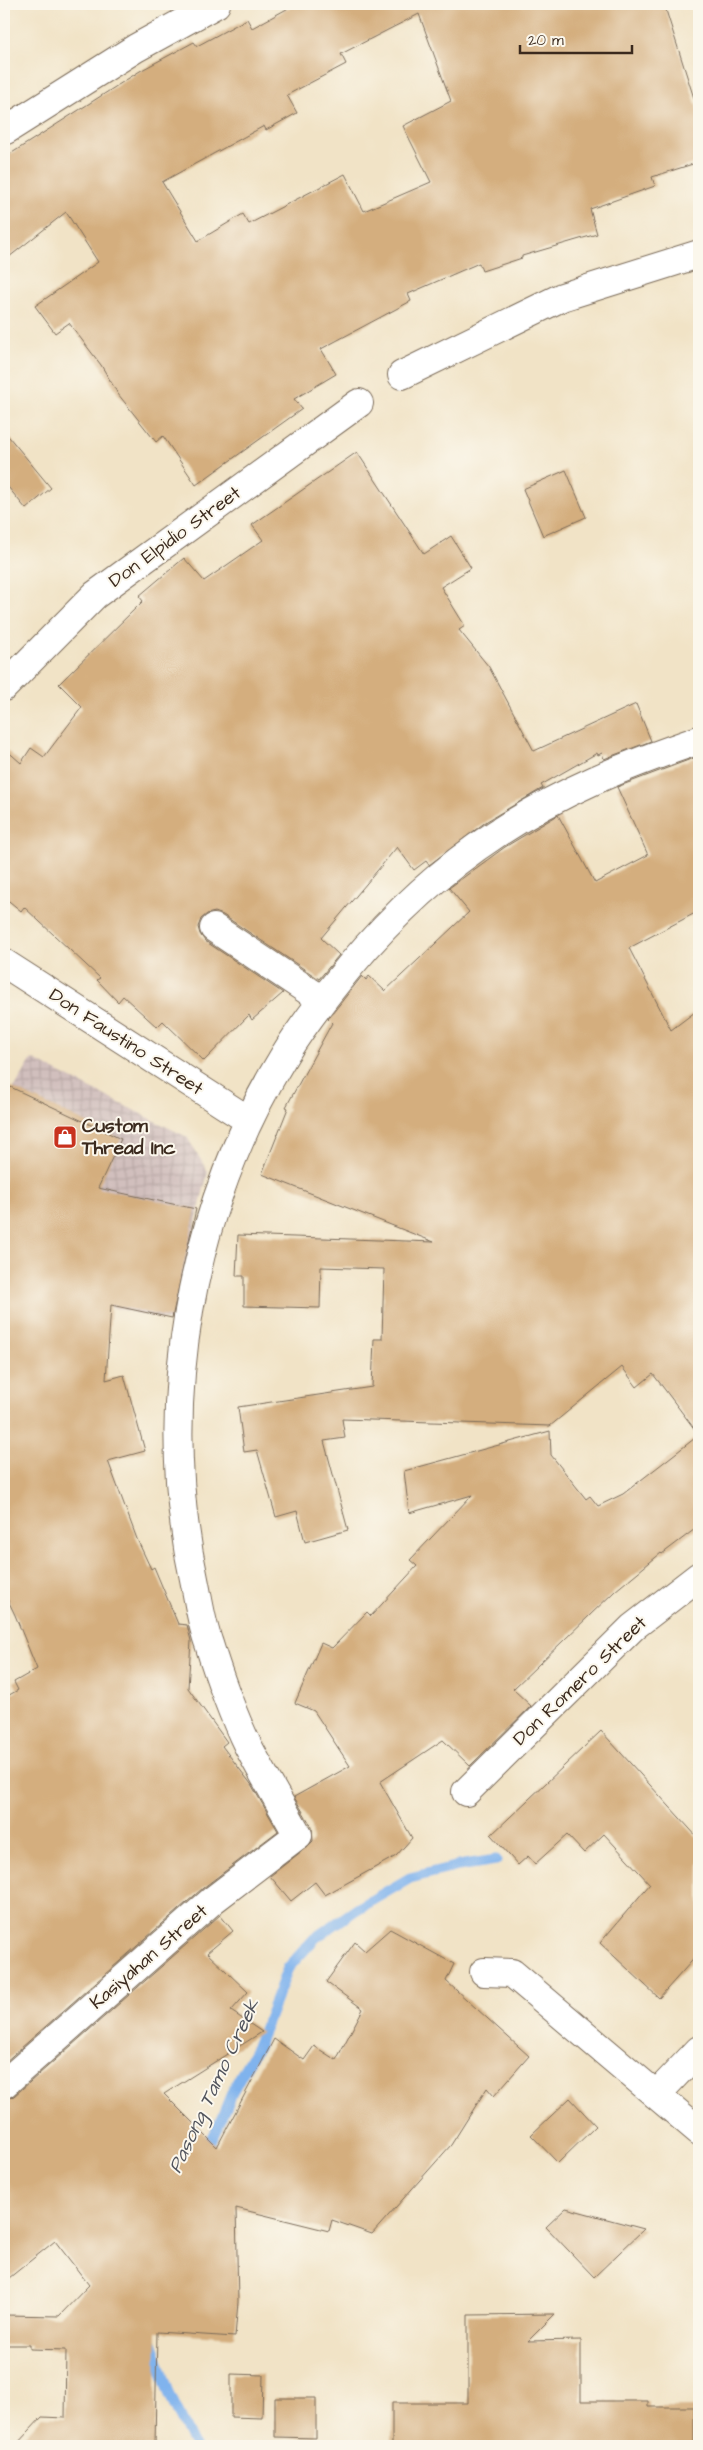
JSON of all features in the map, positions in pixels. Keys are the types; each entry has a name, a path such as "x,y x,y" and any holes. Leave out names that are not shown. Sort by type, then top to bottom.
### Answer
{"street":[{"path":"6,130 136,48 216,4"},
{"path":"402,374 562,296 699,254"},
{"name":"Don Elpidio Street","path":"4,687 95,595 359,403"},
{"path":"248,1120 285,1053 322,1000 378,933 434,881 495,835 560,796 621,768 699,740"},
{"path":"214,928 322,1000"},
{"name":"Don Faustino Street","path":"4,963 248,1120"},
{"name":"Kasiyahan Street","path":"4,2084 213,1900 298,1835 246,1742 208,1642 185,1537 178,1441 185,1324 209,1220 248,1120"},
{"name":"Don Romero Street","path":"466,1792 633,1627 699,1576"},
{"path":"484,1972 512,1973 699,2131"},
{"path":"656,2095 699,2050"}],"shaded area":[{"path":"32,1059 187,1137 208,1172 172,1321 4,1283 4,1105"}],"building":[{"path":"296,4 664,4 699,114 699,162 652,177 655,186 590,209 597,234 522,256 522,258 482,271 479,263 408,294 411,301 321,349 336,374 294,399 302,409 196,485 163,436 156,442 118,394 101,365 69,323 55,333 35,306 98,262 66,212 4,261 4,158 140,71 194,42 197,46 247,19 252,28","holes":["419,14 451,101 403,126 431,182 364,211 345,174 249,224 243,214 198,241 162,182 264,126 266,130 297,113 287,95 346,64 341,54"]},
{"path":"4,431 51,488 26,509 4,482"},
{"path":"357,452 424,554 451,536 471,568 441,587 465,626 459,630 489,667 534,751 636,704 651,741 604,759 602,753 598,755 597,753 541,785 543,788 487,821 429,865 426,861 414,870 397,847 321,938 339,955 319,979 223,915 215,912 207,914 201,919 198,927 205,941 283,993 252,1020 249,1015 204,1061 163,1021 157,1027 123,996 118,1002 97,980 100,978 24,907 21,911 4,897 4,748 21,763 31,748 44,757 82,707 59,684 143,601 139,596 184,558 204,581 263,540 252,525"},
{"path":"566,470 586,517 543,536 523,489"},
{"path":"699,756 699,911 629,948 671,1030 699,1009 699,1435 653,1374 637,1387 622,1367 550,1426 342,1419 345,1438 324,1441 348,1530 305,1542 297,1511 276,1517 257,1450 244,1452 238,1407 372,1387 374,1339 382,1339 384,1269 321,1267 320,1308 244,1306 244,1276 236,1276 238,1235 434,1242 262,1174 288,1108 286,1107 332,1023 328,1019 362,976 366,980 369,976 385,991 469,912 449,888 505,847 558,815 595,883 648,855 617,787"},
{"path":"4,1084 121,1139 98,1188 196,1209 172,1318 111,1305 106,1380 124,1375 145,1451 108,1461 137,1539 151,1569 154,1567 178,1624 187,1625 191,1641 188,1688 227,1742 222,1746 251,1784 278,1831 203,1888 4,2063 4,1698 18,1690 14,1682 37,1669 4,1592 4,1393 7,1393 7,1353 4,1348"},
{"path":"550,1431 551,1455 586,1499 590,1496 598,1506 623,1494 699,1435 699,1526 661,1553 615,1591 513,1689 531,1706 470,1766 443,1740 380,1782 412,1838 396,1856 325,1895 315,1882 291,1901 270,1876 313,1841 312,1827 294,1797 350,1766 314,1711 295,1703 321,1643 332,1648 367,1612 371,1616 417,1566 410,1560 472,1495 409,1513 404,1471"},
{"path":"601,1731 699,1839 699,1953 659,1998 600,1943 650,1884 604,1834 584,1853 567,1835 535,1864 528,1856 518,1865 491,1835"},
{"path":"220,1915 233,1931 207,1953 248,1992 231,2011 262,2032 164,2094 217,2147 274,2039 304,2060 314,2046 336,2060 363,2009 326,1982 355,1942 365,1951 390,1929 454,1964 446,1981 529,2056 494,2096 487,2088 451,2145 372,2234 332,2220 329,2231 236,2208 238,2302 235,2337 157,2332 155,2446 15,2446 42,2417 65,2418 66,2350 30,2349 30,2345 4,2345 4,2315 59,2316 89,2285 55,2241 4,2282 4,2099 14,2096"},
{"path":"570,2098 596,2126 558,2163 531,2135"},
{"path":"566,2208 644,2229 594,2277 546,2227"},
{"path":"555,2314 528,2341 581,2340 581,2401 648,2401 648,2407 694,2407 694,2446 392,2446 392,2403 468,2403 468,2315"},
{"path":"231,2374 263,2375 262,2418 231,2417"},
{"path":"275,2398 316,2398 316,2438 275,2437"}],"waterway":[{"name":"Pasong Tamo Creek","path":"204,2154 234,2088 258,2045 288,1968 315,1938 357,1909 410,1878 458,1866 496,1860"},
{"name":"Pasong Tamo Creek","path":"152,2342 169,2393 194,2446"}],"place":[{"name":"Custom Thread Inc","path":"65,1137"}]}
